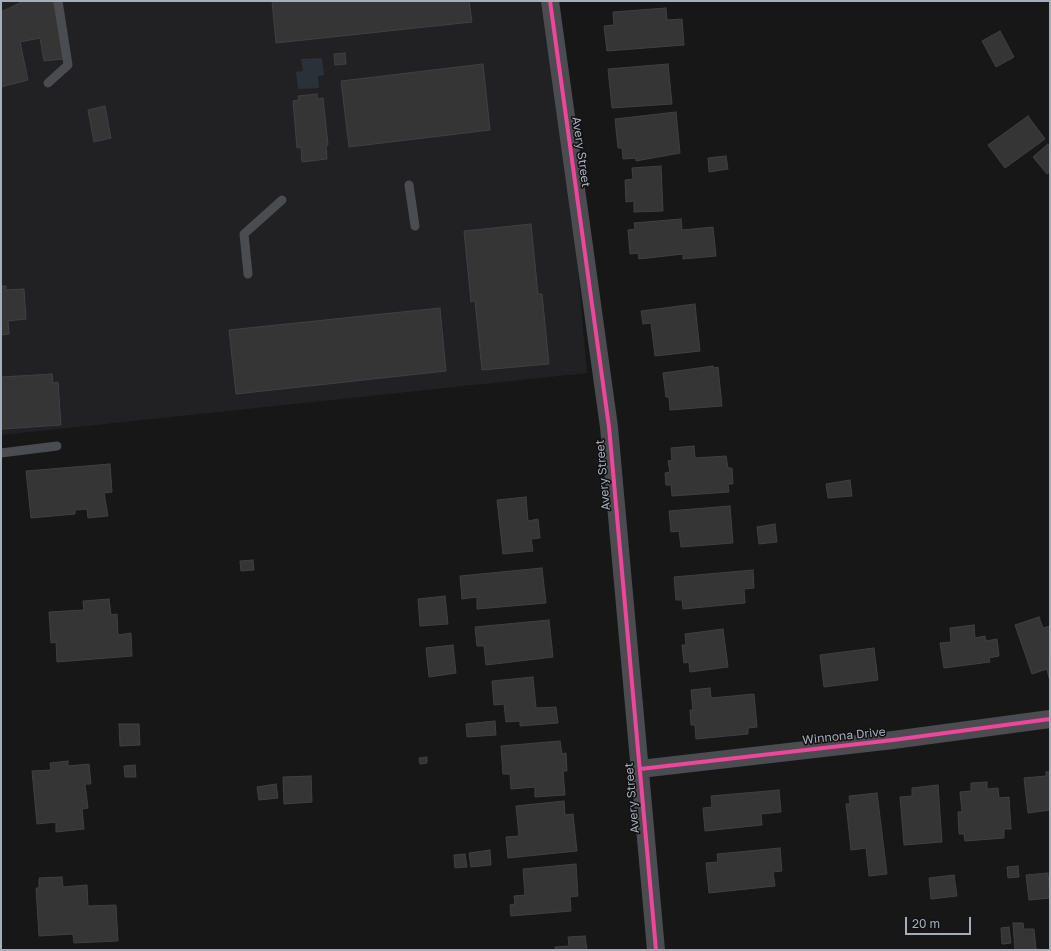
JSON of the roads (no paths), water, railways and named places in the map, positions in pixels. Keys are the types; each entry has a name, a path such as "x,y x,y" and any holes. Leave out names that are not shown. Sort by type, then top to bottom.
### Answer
{"street":[{"name":"Avery Street","path":"550,1 609,427 656,950"},
{"name":"Winnona Drive","path":"640,769 893,740 1050,719"}],"lane":[{"path":"48,83 68,65 58,1"},
{"path":"409,185 415,226"},
{"path":"248,274 244,234 282,200"},
{"path":"1,453 57,446"}]}
